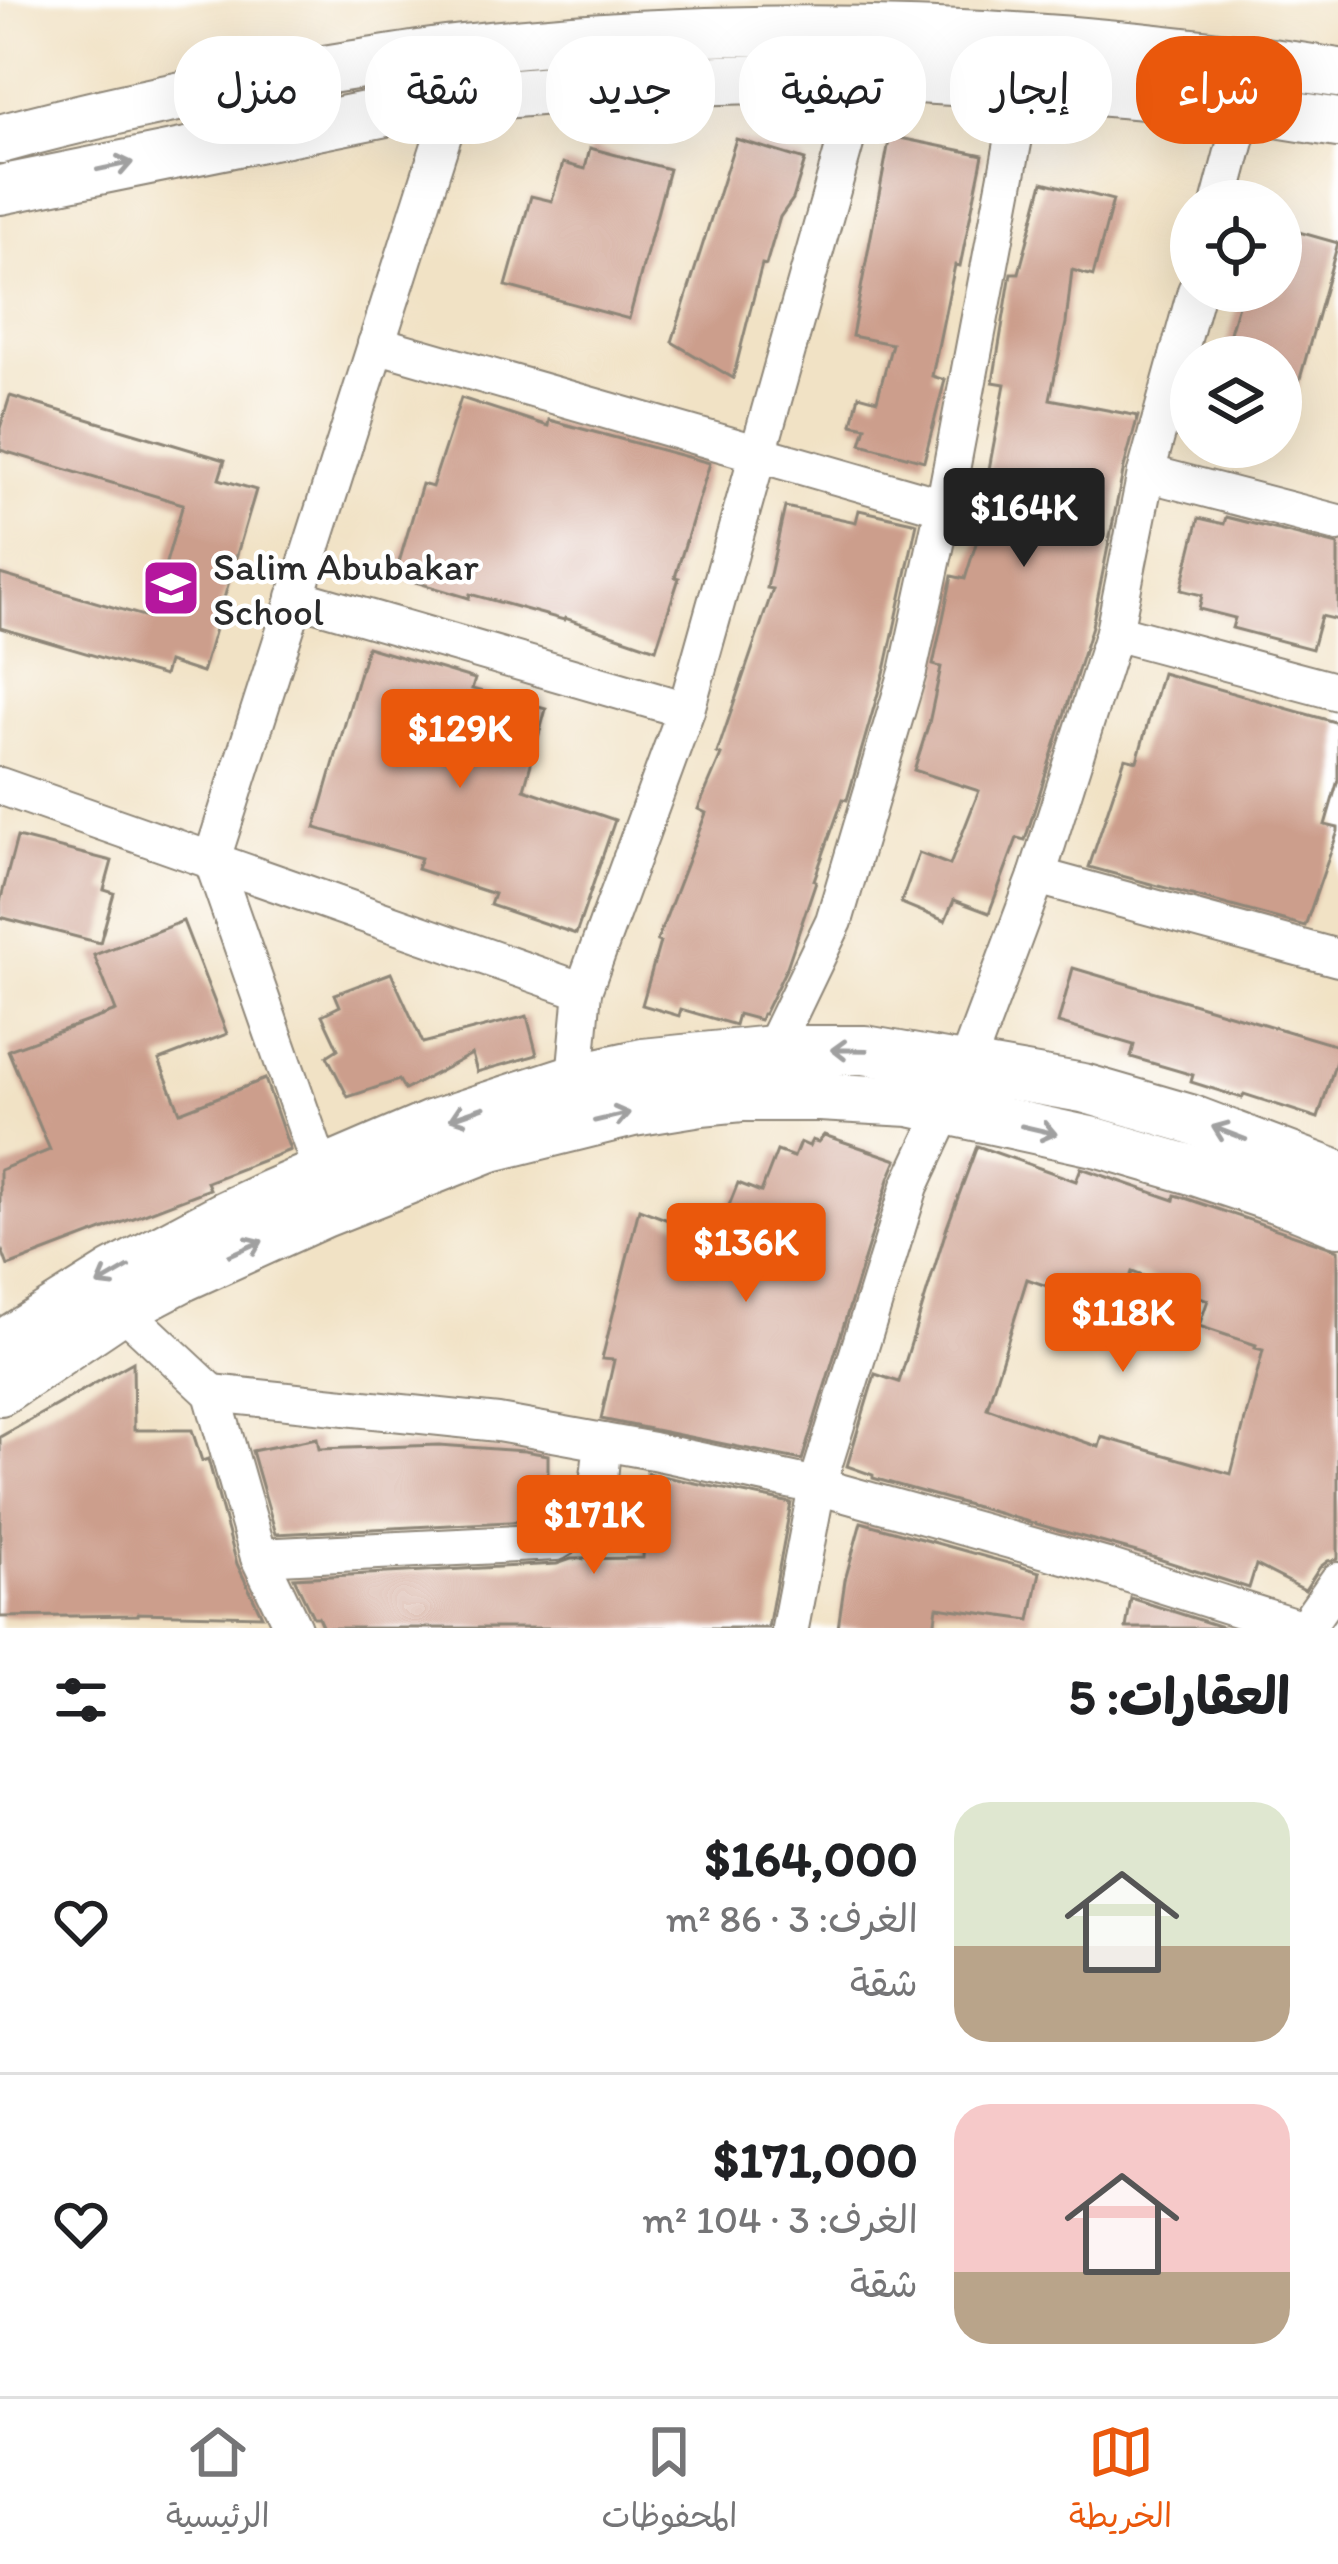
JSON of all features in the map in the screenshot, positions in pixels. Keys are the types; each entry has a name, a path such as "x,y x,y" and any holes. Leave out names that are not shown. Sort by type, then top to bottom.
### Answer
{"street":[{"path":"522,43 688,33 877,30 1136,47"},
{"path":"0,139 228,85 365,64"},
{"path":"1302,68 1338,73"},
{"path":"522,92 739,79"},
{"path":"0,190 365,116"},
{"path":"1302,118 1338,123"},
{"path":"322,1173 212,860 439,144"},
{"path":"575,1078 583,991 686,710 845,144"},
{"path":"772,1049 834,921 908,672 1013,144"},
{"path":"1226,180 1235,144"},
{"path":"790,1628 818,1486 910,1186 966,1066 1037,876 1114,632 1146,473 1190,312"},
{"path":"376,344 944,507"},
{"path":"1146,473 1338,523"},
{"path":"295,597 686,710"},
{"path":"1114,632 1338,692"},
{"path":"0,786 583,991"},
{"path":"1037,876 1338,958"},
{"path":"0,1346 113,1275 224,1216 322,1173 434,1124 575,1078 643,1064 772,1049 865,1049 1083,1088 1169,1112 1338,1175"},
{"path":"0,1391 122,1310 183,1276 488,1148 633,1112 742,1097 854,1097 945,1109 1099,1143 1299,1205 1338,1222"},
{"path":"122,1310 212,1393 260,1557 293,1628 267,1628"},
{"path":"212,1393 498,1424 818,1486 1303,1628 1338,1581"},
{"path":"260,1557 556,1542 585,1523 603,1442"}],"building":[{"path":"736,139 739,144 805,160 766,265 762,264 733,378 672,342"},
{"path":"926,143 983,155 932,376 945,380 924,461 861,444 866,427 852,424 859,395 877,400 892,344 852,336 888,144"},
{"path":"590,148 669,169 629,319 506,286 531,196 552,201 563,163 585,169"},
{"path":"1043,182 1113,200 1093,276 1072,270 1050,399 1138,416 1092,626 1025,840 1017,838 989,913 954,900 945,921 901,903 919,853 950,865 979,791 914,770 941,667 933,665 952,576 965,579 995,482 987,480 1005,384 993,382 1011,273 1019,273"},
{"path":"1302,233 1338,243 1302,372 1302,336 1229,336 1236,312 1302,312"},
{"path":"10,396 225,460 219,479 256,490 202,673 168,662 164,676 0,628 0,574 150,618 183,504 0,450 0,428"},
{"path":"461,398 548,426 549,420 710,463 656,649 565,618 470,594 469,598 395,576 422,484 432,487"},
{"path":"785,507 856,522 859,510 917,523 886,666 847,800 843,799 787,967 760,1020 738,1014 735,1025 681,1009 679,1016 642,1005 657,941 706,813 698,809 721,755 717,753 773,589 767,588"},
{"path":"1226,517 1338,545 1338,620 1321,616 1312,649 1232,628 1235,618 1199,609 1202,595 1181,590 1199,518 1224,524"},
{"path":"367,647 475,679 472,689 546,709 524,789 615,820 576,934 490,905 494,894 417,869 421,858 315,828"},
{"path":"1162,673 1338,723 1338,780 1325,825 1338,831 1305,926 1089,867 1125,758 1137,761"},
{"path":"17,837 112,861 104,890 114,893 100,943 0,917"},
{"path":"183,921 227,1034 159,1060 180,1112 265,1079 290,1150 207,1182 210,1189 8,1266 0,1245 0,1170 50,1150 8,1050 116,1011 94,955"},
{"path":"1073,968 1338,1046 1318,1118 1191,1082 1193,1075 1131,1057 1134,1045 1058,1023"},
{"path":"391,973 423,1043 527,1016 537,1055 477,1072 472,1054 405,1090 399,1080 348,1097 327,1056 338,1049 322,1015 340,1006 335,994"},
{"path":"824,1135 897,1160 802,1460 601,1419 614,1360 602,1359 639,1209 716,1238 738,1183 761,1192 777,1151 794,1157 800,1142 809,1146"},
{"path":"977,1146 1076,1181 1081,1168 1174,1200 1179,1196 1338,1250 1338,1559 1320,1567 1305,1590 1256,1565 1249,1588 873,1478 847,1466 875,1374 899,1382","holes":["1132,1272 1208,1300 1199,1326 1263,1350 1231,1474 1102,1437 1099,1447 987,1408 1027,1279 1118,1311"]},
{"path":"133,1362 134,1430 192,1430 202,1461 208,1459 237,1564 262,1616 0,1617 0,1437"},
{"path":"317,1438 319,1449 439,1445 548,1455 548,1520 276,1534 252,1451"},
{"path":"647,1473 791,1503 768,1628 323,1628 294,1578 643,1558"},
{"path":"861,1522 1040,1572 1030,1620 937,1607 934,1628 838,1628"},
{"path":"1131,1598 1225,1628 1126,1628"}],"place":[{"name":"Salim Abubakar School","path":"171,588"}]}
